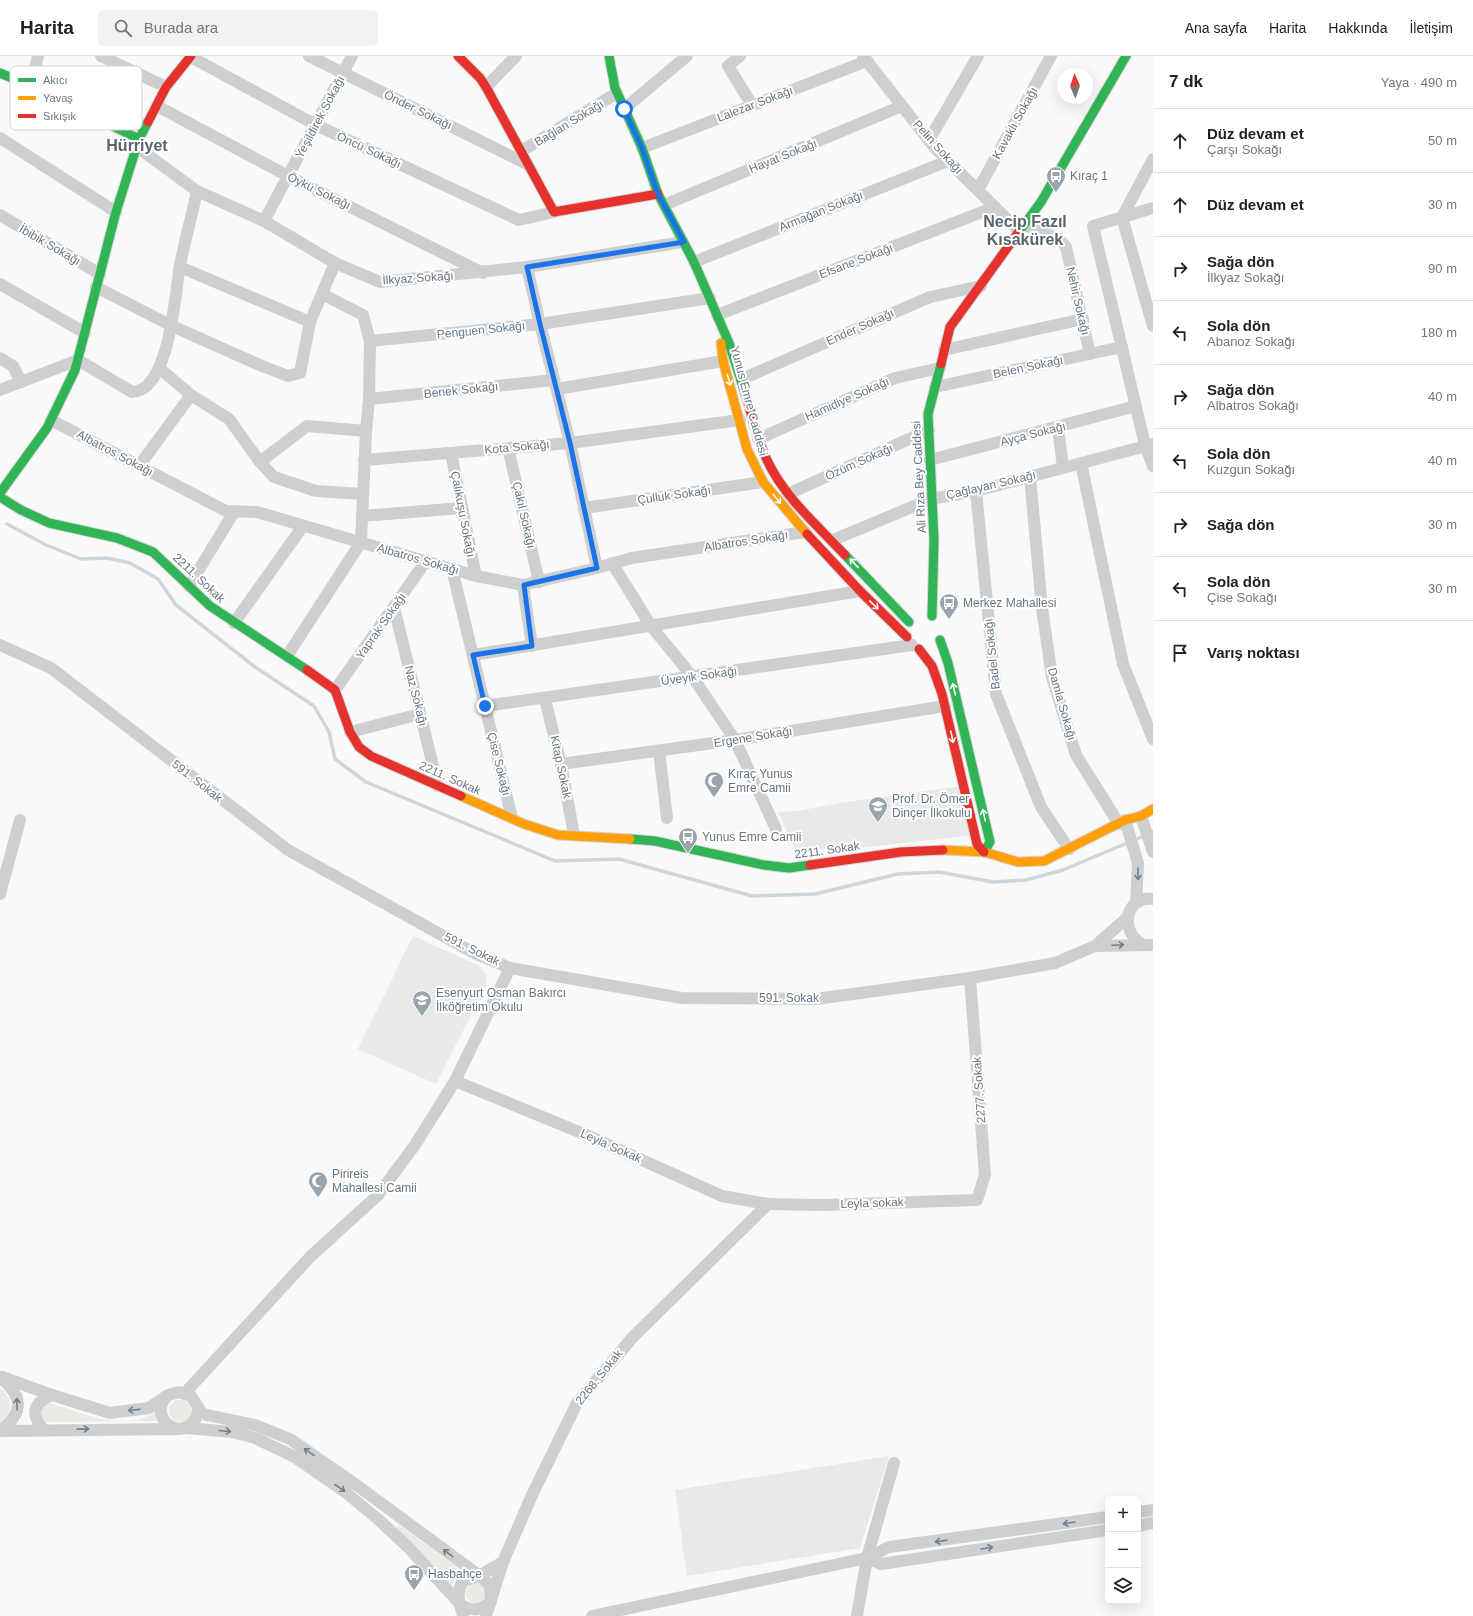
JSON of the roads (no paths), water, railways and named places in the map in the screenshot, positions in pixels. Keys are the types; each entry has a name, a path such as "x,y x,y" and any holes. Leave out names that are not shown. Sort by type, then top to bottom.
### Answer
{"street":[{"path":"36,66 38,56"},
{"path":"101,56 122,66"},
{"path":"0,493 47,428 75,370 116,212 138,143 166,87 191,56"},
{"name":"Öncü Sokağı","path":"191,56 316,125 519,220 554,212"},
{"name":"Önder Sokağı","path":"309,56 527,164"},
{"name":"Yeşildirek Sokağı","path":"264,221 352,56"},
{"path":"458,56 480,78 486,87 554,212 661,199"},
{"path":"486,87 516,56"},
{"path":"620,56 610,60 617,93 642,148 661,199 694,262 717,315"},
{"path":"624,109 686,56"},
{"path":"740,56 728,66 752,105"},
{"path":"929,140 978,56"},
{"name":"Kavaklı Sokağı","path":"978,190 1052,56"},
{"name":"Ali Rıza Bey Caddesi","path":"984,852 990,842 938,627 928,414 950,327 1042,202 1126,56"},
{"name":"Lalezar Sokağı","path":"642,148 752,105 865,58"},
{"name":"Pelin Sokağı","path":"865,58 929,140 948,161 995,207 1023,228"},
{"path":"0,74 10,78"},
{"path":"142,76 166,87"},
{"name":"Bağlan Sokağı","path":"520,152 617,93"},
{"name":"Öykü Sokağı","path":"157,106 288,176 484,273"},
{"name":"Hayat Sokağı","path":"661,199 902,106"},
{"path":"114,130 138,143"},
{"path":"0,138 116,212"},
{"name":"İlkyaz Sokağı","path":"138,143 197,191 264,221 335,263 380,282 484,273 684,242"},
{"path":"1153,159 1122,217 1153,326"},
{"name":"Armağan Sokağı","path":"694,262 948,161"},
{"path":"78,360 132,392 140,392 146,388 159,368 172,326 180,266 197,191"},
{"name":"Efsane Sokağı","path":"717,315 995,207"},
{"path":"1153,208 1092,226 1136,406 1149,444 1153,466"},
{"name":"İbibik Sokağı","path":"0,215 100,274"},
{"name":"Nehir Sokağı","path":"1023,228 1059,239 1066,247 1084,319 1090,354"},
{"path":"96,287 172,326 288,376 300,373 310,322 335,263"},
{"path":"180,266 310,322"},
{"path":"527,267 570,443 597,568"},
{"path":"0,284 84,333"},
{"name":"Ender Sokağı","path":"742,379 930,296 981,286"},
{"path":"287,656 361,542 364,460 369,399 370,340 363,315 322,294"},
{"name":"Penguen Sokağı","path":"370,340 540,324 710,298"},
{"name":"Yunus Emre Caddesi","path":"717,315 723,361 748,450 763,482 805,532 860,591 913,644"},
{"name":"Yunus Emre Caddesi","path":"717,315 742,379 758,439 766,461 788,494 909,622"},
{"path":"944,350 1084,319"},
{"name":"Belen Sokağı","path":"935,387 1122,347"},
{"path":"0,358 13,366 20,382"},
{"path":"0,390 78,360"},
{"name":"Benek Sokağı","path":"369,399 556,385 723,361"},
{"path":"159,368 191,395 229,419 260,462 274,477 316,490 363,494"},
{"name":"Hamidiye Sokağı","path":"758,439 895,378 940,368"},
{"path":"139,466 191,395"},
{"name":"Ayça Sokağı","path":"930,460 1058,428 1136,406"},
{"name":"Albatros Sokağı","path":"51,420 226,511 257,512 476,576 524,585 597,568 632,558 805,532"},
{"name":"Kota Sokağı","path":"364,460 570,443 740,420"},
{"path":"260,462 307,426 366,431"},
{"path":"1058,428 1063,467"},
{"name":"Özüm Sokağı","path":"788,494 929,430"},
{"name":"Çağlayan Sokağı","path":"833,540 931,499 976,491 1149,444"},
{"name":"Çakıl Sokağı","path":"508,448 539,582"},
{"name":"Çalıkuşu Sokağı","path":"451,453 476,576"},
{"path":"1081,462 1123,664 1153,739"},
{"name":"Damla Sokağı","path":"1030,476 1042,608 1052,677 1076,755 1124,824 1134,846 1138,863 1136,903"},
{"name":"Çulluk Sokağı","path":"584,508 763,482"},
{"name":"Badel Sokağı","path":"976,491 996,694 1041,807 1069,849"},
{"name":"2211. Sokak","path":"0,497 21,510 49,523 117,538 153,552 210,606 287,656 335,690 350,732 359,748 371,756 438,786 512,818 558,835 655,841 764,865 789,868 901,852 938,850 984,852 1018,862 1044,861 1124,824 1142,818 1153,809"},
{"path":"362,516 462,508"},
{"path":"189,586 234,512"},
{"path":"234,623 303,526"},
{"name":"Yaprak Sokağı","path":"335,690 426,561"},
{"path":"612,563 651,626 692,676 736,740 776,829"},
{"name":"Çise Sokağı","path":"452,569 512,818"},
{"path":"524,585 532,646"},
{"path":"473,655 860,591"},
{"name":"Naz Sokağı","path":"394,607 438,786"},
{"path":"913,644 931,648 938,627 920,615 909,622 907,626 913,644 932,666 945,706 977,844 984,852"},
{"name":"Üveyik Sokağı","path":"485,706 545,699 913,644"},
{"name":"591. Sokak","path":"0,645 51,668 288,850 476,954 510,968 682,998 816,999 970,978 1055,963 1095,946"},
{"name":"Kitap Sokak","path":"545,699 562,764 574,835"},
{"name":"Ergene Sokağı","path":"562,764 736,740 945,706"},
{"path":"350,732 420,714"},
{"path":"659,751 667,818"},
{"path":"1142,818 1153,852"},
{"path":"0,894 20,820"},
{"path":"1149,946 1136,940 1128,930 1128,916 1136,903 1143,900 1153,899"},
{"path":"1095,946 1128,916"},
{"path":"1095,946 1149,946"},
{"path":"185,1392 310,1257 378,1195 415,1145 455,1082 510,968"},
{"name":"2277. Sokak","path":"970,978 985,1175 977,1200"},
{"name":"Leyla Sokak","path":"455,1082 584,1134 722,1196 768,1204"},
{"name":"Leyla sokak","path":"768,1204 822,1205 977,1200"},
{"name":"2268. Sokak","path":"486,1616 503,1562 532,1495 577,1403 632,1338 768,1204"},
{"path":"0,1376 52,1395 110,1413 149,1408 174,1392 185,1392 207,1415 255,1425 290,1439 355,1484 479,1576 490,1586 491,1601 486,1606 476,1610 465,1608 408,1547 379,1520 344,1491 293,1456 255,1438 234,1432 183,1428 0,1431"},
{"path":"0,1376 15,1391 18,1399 18,1409 12,1422 0,1431"},
{"path":"44,1430 36,1421 35,1408 40,1400 52,1395"},
{"path":"168,1395 161,1404 161,1416 168,1425 183,1428 196,1419 198,1407"},
{"path":"857,1616 867,1558 894,1463"},
{"path":"1141,1512 1153,1510"},
{"path":"592,1616 867,1558 889,1547 1105,1517"},
{"path":"1141,1525 1153,1523"},
{"path":"867,1558 881,1564 1105,1530"},
{"path":"463,1616 458,1594 460,1586 467,1579 479,1576 503,1562"}],"waterway":[{"path":"7,524 46,545 81,559 107,558 130,563 158,579 176,605 255,667 314,706 329,732 335,759 366,782 555,861 619,859 752,896 815,894 898,874 939,872 993,882 1026,880 1063,870 1153,832"}],"place":[{"name":"Kıraç 1","path":"1056,193"},
{"name":"Merkez Mahallesi","path":"949,620"},
{"name":"Kıraç Yunus Emre Camii","path":"714,798"},
{"name":"Prof. Dr. Ömer Dinçer İlkokulu","path":"878,823"},
{"name":"Yunus Emre Camii","path":"688,854"},
{"name":"Esenyurt Osman Bakırcı İlköğretim Okulu","path":"422,1017"},
{"name":"Pirireis Mahallesi Camii","path":"318,1198"},
{"name":"Hasbahçe","path":"414,1591"}],"district":[{"name":"Hürriyet","path":"137,145"},
{"name":"Necip Fazıl Kısakürek","path":"1025,230"}]}
